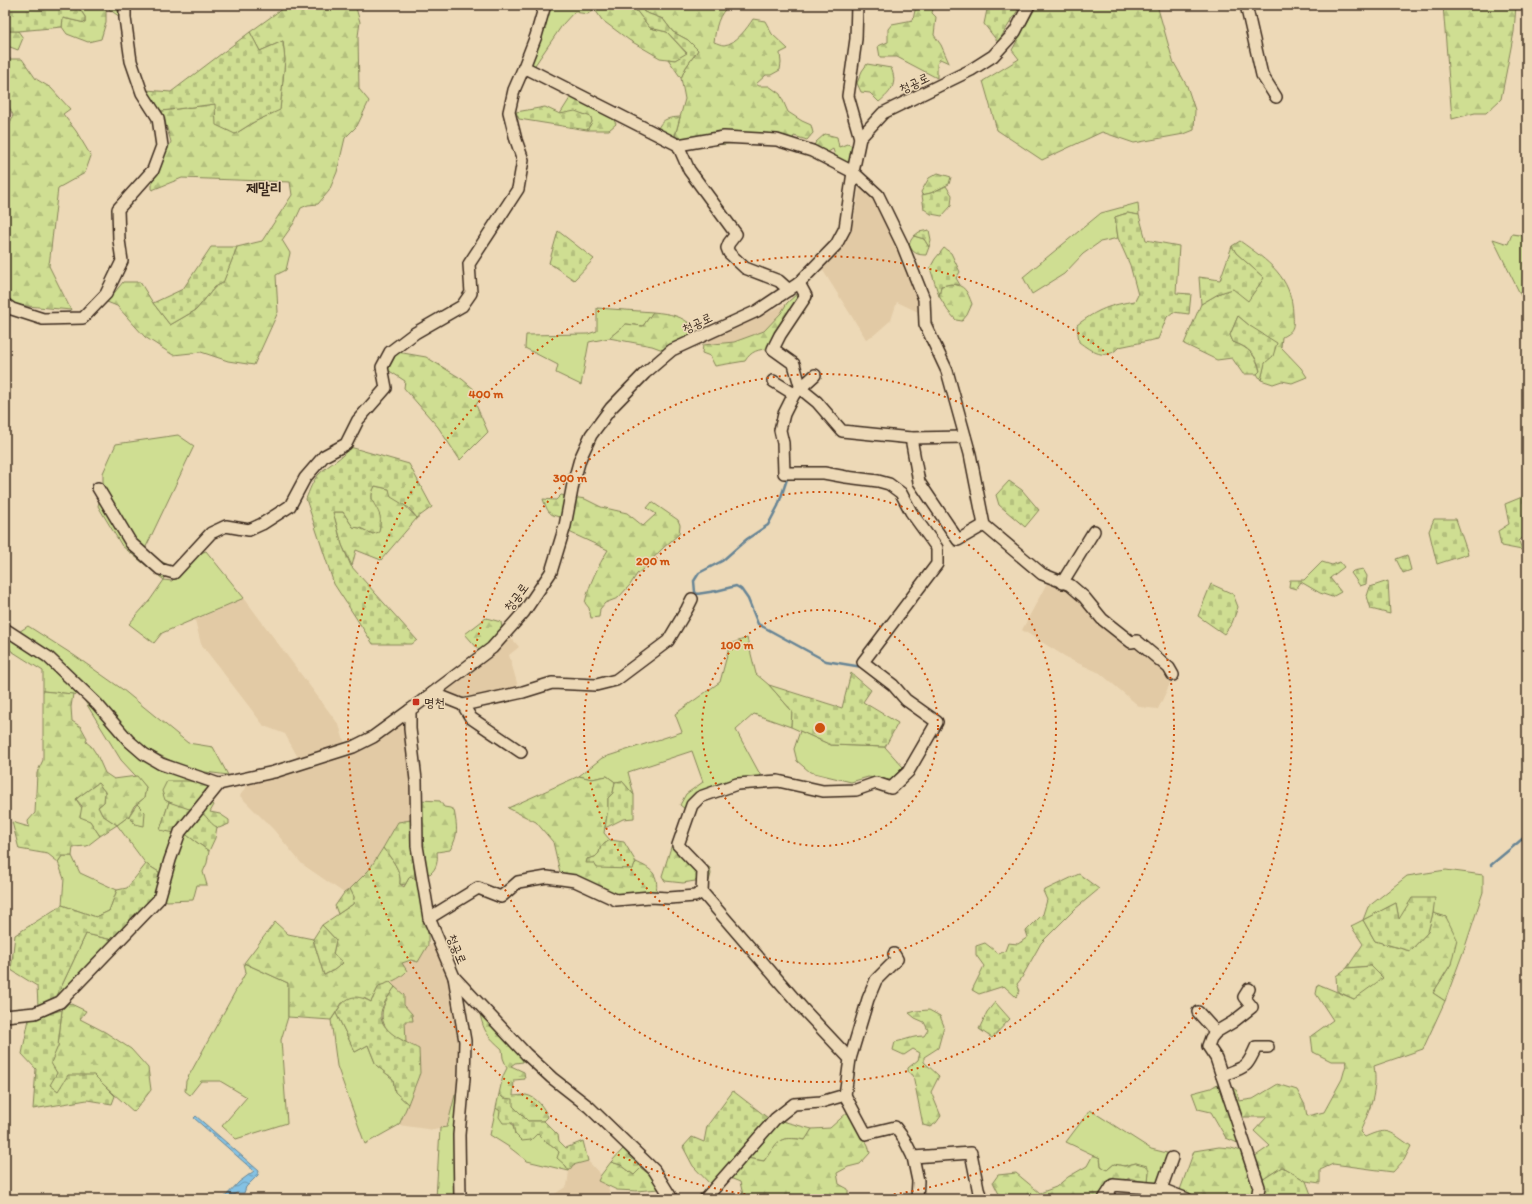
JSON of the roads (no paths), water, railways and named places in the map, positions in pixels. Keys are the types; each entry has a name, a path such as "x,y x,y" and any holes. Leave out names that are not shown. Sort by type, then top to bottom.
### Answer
{"street":[{"path":"5,304 12,309 43,320 82,318 106,294 122,261 119,240 118,209 153,170 162,146 158,118 142,92 131,61 125,18 125,5"},
{"path":"98,488 131,543 160,569 174,573 211,533 226,526 249,530 262,524 290,506 305,478 324,456 346,444 358,420 386,388 382,367 390,352 415,333 462,306 471,293 469,264 518,189 523,160 516,140 510,112 514,90 536,36 545,5"},
{"path":"857,5 856,39 848,96 860,138"},
{"name":"청공로","path":"218,784 274,772 353,747 373,737 492,648 524,612 551,572 565,526 572,484 580,459 591,435 611,408 645,373 672,350 757,311 799,283 836,245 845,228 853,172 860,138 883,113 971,70 993,56 1015,32 1029,5"},
{"path":"1246,5 1262,75 1276,97"},
{"path":"524,67 678,145 724,137 777,140 812,151 853,172 878,195 902,244 924,299 925,324 947,371 970,454 984,525 1042,574 1070,585 1084,597 1102,618 1131,642 1137,641 1169,668 1173,675"},
{"path":"678,145 689,170 736,234 727,248 729,253 745,268 779,281 789,290"},
{"path":"798,392 794,364 773,349 780,335 806,296 799,283"},
{"path":"815,375 798,392 784,414 780,430 783,443 784,473 824,473 846,478 878,481 889,484 901,493 911,512 937,548 937,564 863,662 893,685 906,700 937,722 908,772 891,788 876,783 856,790 823,791 778,781 737,784 700,797 692,805 678,845 703,872 702,892 804,1010 850,1059"},
{"path":"773,381 817,402 842,431 911,438 965,437"},
{"path":"911,438 919,482 958,540 984,525"},
{"path":"1062,583 1094,531"},
{"path":"433,693 463,705 523,692 552,683 596,685 616,680 668,641 688,609 692,599"},
{"path":"5,629 48,657 97,704 129,741 144,754 161,764 218,784 180,832 159,899 60,1002 35,1013 5,1016"},
{"path":"463,705 471,718 521,752"},
{"name":"청공로","path":"410,710 410,729 416,780 417,846 429,918 454,977 465,1041 460,1135 460,1199"},
{"path":"429,918 478,888 501,897 518,882 547,877 575,881 616,900 650,897 669,898 695,896 702,892"},
{"path":"894,954 898,959 876,980 868,999 850,1059 845,1095 866,1134 895,1127 904,1139 913,1157 918,1181 918,1199"},
{"path":"454,977 526,1054 552,1078 589,1107 654,1170 672,1199"},
{"path":"1249,989 1244,997 1252,1007 1233,1022 1216,1032 1211,1038 1208,1046 1216,1058 1259,1187 1257,1199"},
{"path":"1198,1012 1216,1032"},
{"path":"1222,1076 1244,1068 1250,1061 1256,1047 1268,1047"},
{"path":"706,1199 775,1119 794,1104 821,1102 845,1095"},
{"path":"913,1157 971,1153 979,1193 984,1199"},
{"path":"1161,1189 1172,1158"},
{"path":"1104,1199 1113,1185 1161,1189 1186,1199"}],"water":[{"path":"196,1116 259,1171 258,1175 246,1187 244,1193 236,1193 229,1199 223,1199 239,1182 254,1171 194,1118"}],"waterway":[{"path":"787,479 778,506 768,525 747,539 722,561 699,573 694,581 695,592 697,594 736,586 741,589 748,599 758,624 826,661 862,667"},
{"path":"1491,865 1527,835"}],"place":[{"name":"명천","path":"416,702"}],"district":[{"name":"제말리","path":"264,188"}]}
